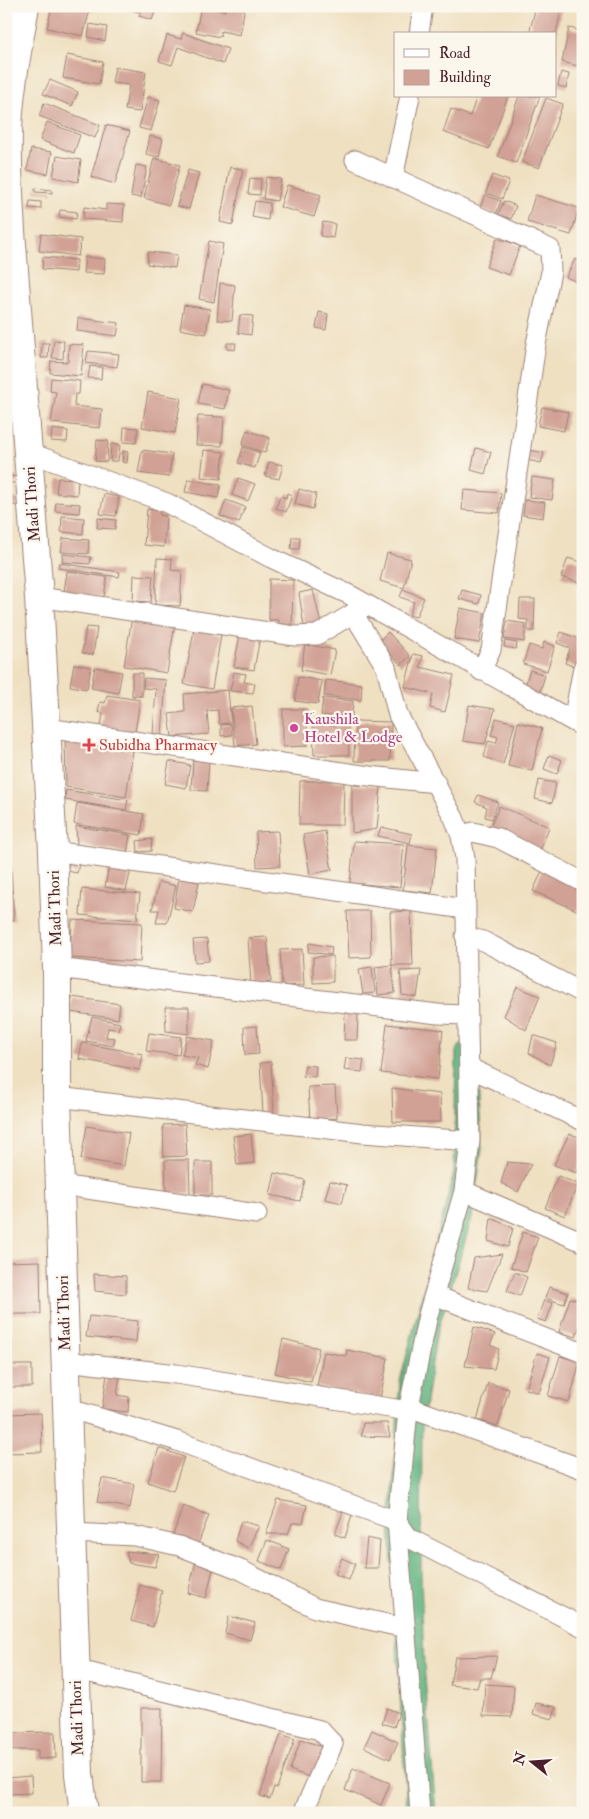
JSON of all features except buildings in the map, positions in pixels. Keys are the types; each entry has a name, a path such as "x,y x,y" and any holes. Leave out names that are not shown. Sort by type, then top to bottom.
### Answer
{"main road":[{"name":"Madi Thori","path":"25,6 8,131 11,231 39,597 53,851 57,968 57,1097 75,1672 79,1774 84,1813"}],"street":[{"path":"419,32 423,6"},
{"path":"393,178 410,98"},
{"path":"355,160 550,248 551,272 536,344 491,650 482,671"},
{"path":"28,452 167,503 271,558 350,595 360,609 386,667 398,715 436,783 461,836 464,858 466,1015 470,1068 470,1141 464,1191 434,1295 409,1409 397,1521 420,1813"},
{"path":"39,597 295,636 317,636 360,609"},
{"path":"360,609 482,671 578,724 583,668"},
{"path":"46,728 359,774 436,783"},
{"path":"461,836 473,832 498,838 583,882"},
{"path":"53,851 465,908"},
{"path":"465,936 483,941 583,993"},
{"path":"57,968 438,1014 466,1015"},
{"path":"470,1068 583,1122"},
{"path":"57,1097 363,1133 470,1141"},
{"path":"60,1186 132,1194 257,1214"},
{"path":"464,1191 583,1242"},
{"path":"434,1295 583,1353"},
{"path":"66,1360 176,1374 409,1409 583,1469"},
{"path":"67,1408 177,1441 397,1521 409,1538 583,1627"},
{"path":"71,1533 135,1536 179,1546 241,1570 315,1608 406,1628"},
{"path":"75,1672 91,1673 320,1730 333,1744 304,1813"}],"green space":[{"path":"475,1025 482,1150 472,1218 436,1337 422,1428 421,1573 424,1664 436,1813 407,1813 390,1527 400,1381 454,1172 456,1051"}],"place":[{"name":"Kaushila Hotel & Lodge","path":"294,728"},
{"name":"Subidha Pharmacy","path":"89,745"}]}
